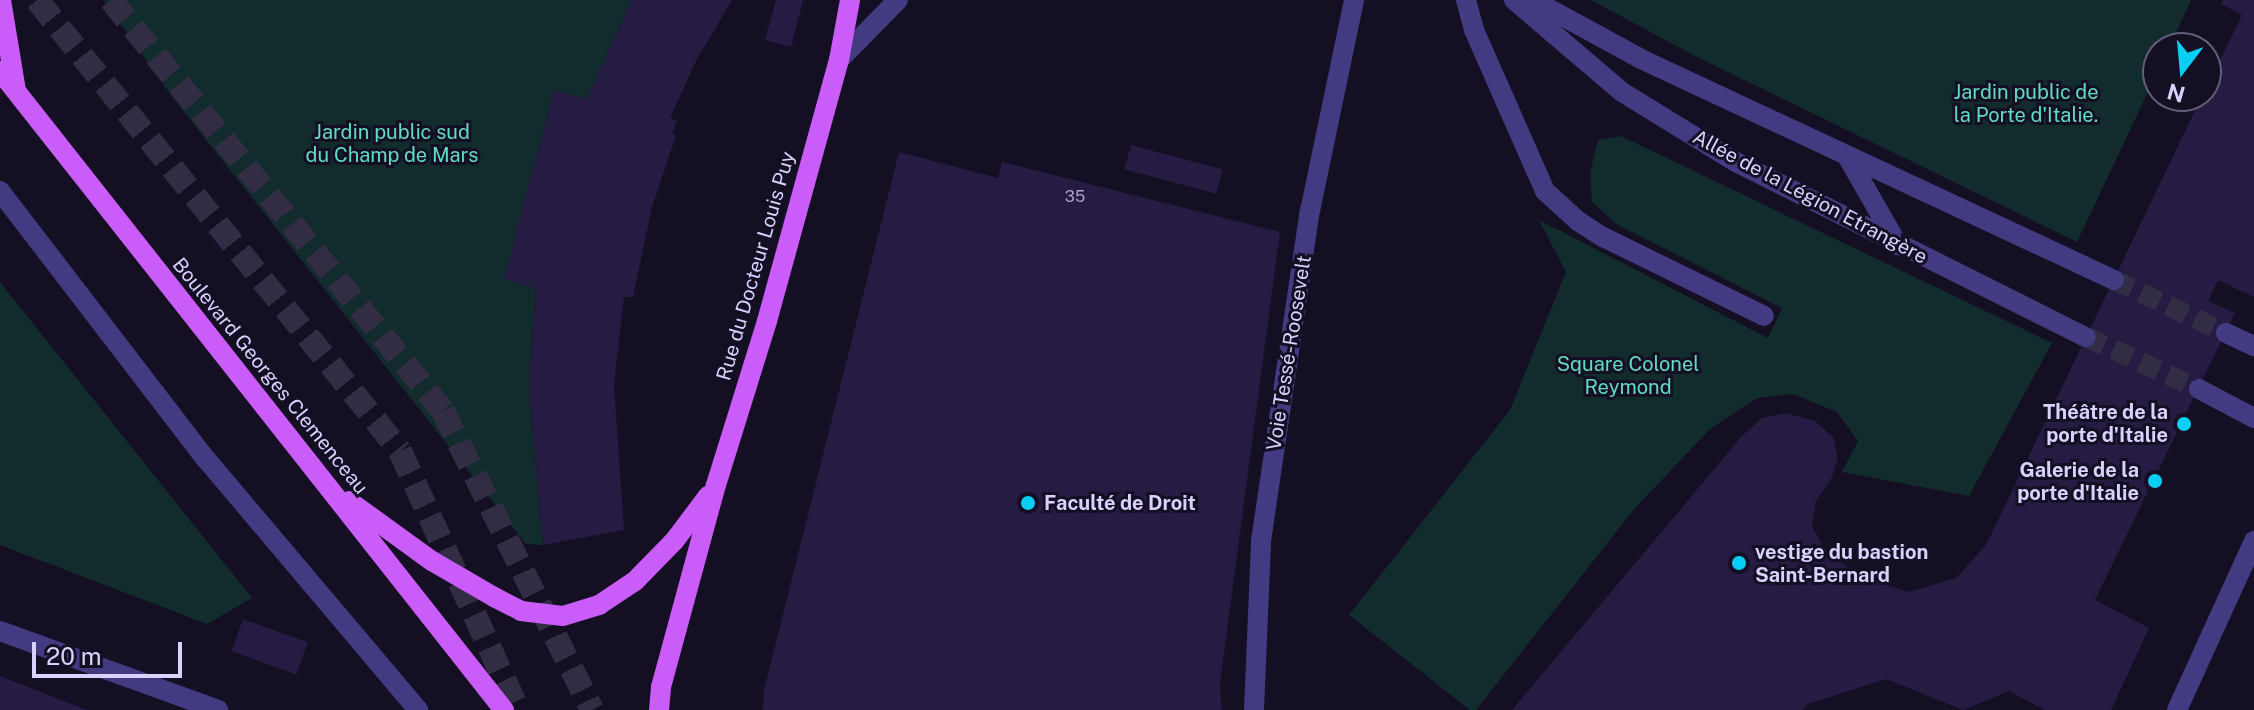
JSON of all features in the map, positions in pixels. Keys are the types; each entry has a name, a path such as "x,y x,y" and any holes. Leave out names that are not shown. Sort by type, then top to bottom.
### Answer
{"main road":[{"path":"1,0 17,93"},
{"name":"Rue du Docteur Louis Puy","path":"659,710 661,687 716,485 767,321 839,60 850,0"},
{"name":"Boulevard Georges Clemenceau","path":"0,71 504,710"},
{"name":"Rue du Docteur Louis Puy","path":"326,485 432,561 494,597 521,611 563,616 599,605 635,581 675,540 716,485"}],"street":[{"path":"839,60 898,0"},
{"name":"Voie Tessé-Roosevelt","path":"1254,710 1261,541 1310,211 1354,0"},
{"path":"1466,0 1474,30 1545,191 1578,221 1603,237 1764,316"},
{"name":"Allée de la Légion Etrangère","path":"1514,0 1622,92 1736,162 2086,337"},
{"path":"1533,0 1641,59 2114,280"},
{"path":"1847,156 1898,245"},
{"path":"0,191 206,459 418,710"},
{"path":"2226,333 2254,346"},
{"path":"2199,389 2254,418"},
{"path":"2177,710 2254,541"},
{"path":"0,631 218,710"},
{"path":"661,687 670,710"}],"green space":[{"name":"Jardin public sud du Champ de Mars","path":"103,0 632,0 587,99 554,90 505,279 536,288 529,386 543,545 526,544 173,98"},
{"name":"Jardin public de la Porte d'Italie.","path":"1591,0 2191,0 2176,32 2142,32 2142,105 2077,242 1697,57"},
{"name":"Square Colonel Reymond","path":"1621,136 2052,343 1969,496 1842,472 1858,441 1837,412 1793,394 1757,398 1710,429 1635,508 1476,710 1470,710 1349,615 1510,410 1566,272 1539,220 1768,338 1782,308 1616,224 1592,202 1590,173 1598,140"},
{"path":"0,282 252,598 207,624 0,545"}],"building":[{"path":"632,0 732,0 696,61 670,118 677,121 672,133 676,135 652,207 633,297 624,297 614,385 624,530 543,545 529,386 536,288 504,279 554,90 587,99"},
{"path":"776,0 803,0 791,47 765,40"},
{"path":"2223,0 2254,0 2254,297 2218,280 2208,301 2235,313 2095,600 2149,628 2111,710 2045,710 2009,691 1963,710 1886,679 1808,704 1803,710 1512,710 1742,436 1762,418 1786,413 1815,421 1833,437 1838,458 1832,477 1816,501 1812,526 1824,549 1860,577 1909,592 1956,578 1986,545 2194,112 2222,112 2222,56 2242,15 2221,4"},
{"path":"1131,145 1223,170 1216,194 1125,169"},
{"name":"Faculté de Droit","path":"899,152 998,178 1002,162 1280,232 1220,683 1222,710 763,710 764,690"},
{"path":"243,619 308,643 296,675 231,651"},
{"path":"0,676 87,710 0,710"}],"tunnel":[{"path":"37,0 400,451 518,710"},
{"path":"111,0 443,411 592,710"},
{"path":"2114,280 2226,333"},
{"path":"2086,337 2199,389"}],"place":[{"name":"Théâtre de la porte d'Italie","path":"2184,424"},
{"name":"Galerie de la porte d'Italie","path":"2155,481"},
{"name":"Faculté de Droit","path":"1028,503"},
{"name":"vestige du bastion Saint-Bernard","path":"1739,563"}]}
